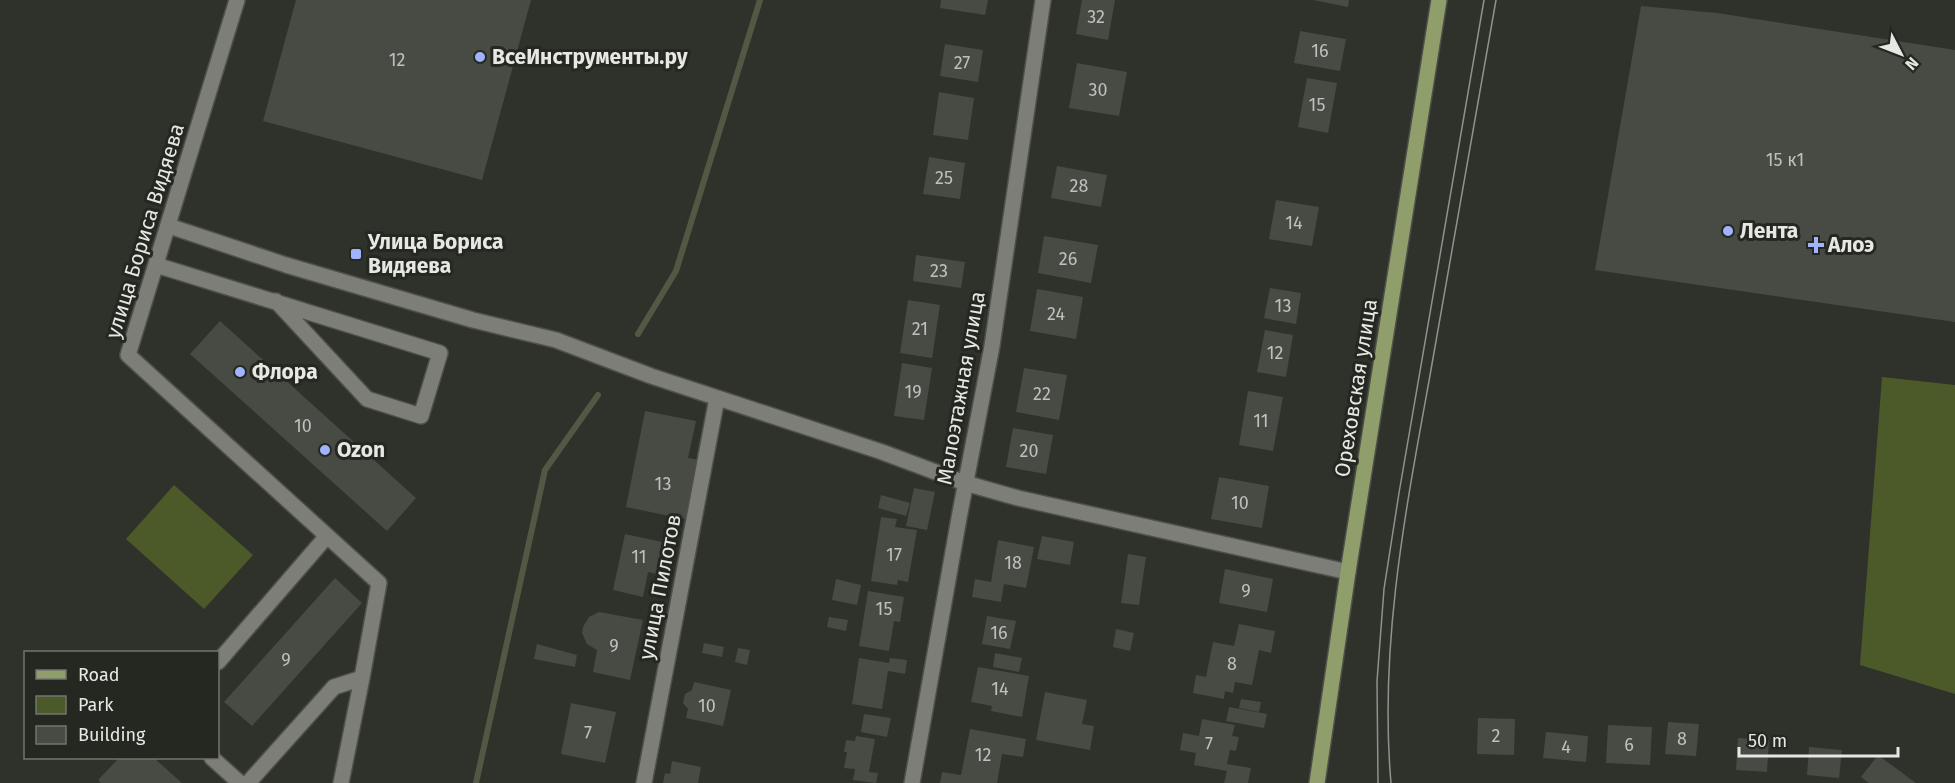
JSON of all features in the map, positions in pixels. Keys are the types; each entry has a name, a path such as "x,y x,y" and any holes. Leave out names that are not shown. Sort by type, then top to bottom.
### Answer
{"main road":[{"name":"Ореховская улица","path":"1317,783 1348,572 1439,0"}],"street":[{"name":"улица Бориса Видяева","path":"237,0 128,356 379,583 363,678 341,783"},
{"name":"Малоэтажная улица","path":"912,783 965,483 992,346 1042,0"},
{"path":"168,226 286,265 461,317 556,340 651,376 882,452 965,483 1030,501 1348,572"},
{"path":"156,265 276,301 440,353 421,416 367,399 276,301"},
{"name":"улица Пилотов","path":"644,783 717,398"},
{"path":"219,661 327,536"},
{"path":"248,783 334,687 363,678"},
{"path":"213,759 240,783"}],"green space":[{"path":"1882,377 1955,385 1955,694 1860,665"},
{"path":"174,485 253,555 204,609 126,539"}],"building":[{"path":"296,0 531,0 482,180 263,121"},
{"path":"941,0 988,0 985,15 940,8"},
{"path":"1082,0 1115,0 1108,40 1076,34"},
{"path":"1313,0 1349,0 1348,7"},
{"path":"1641,6 1717,13 1955,50 1955,322 1595,270"},
{"path":"1300,31 1346,39 1340,71 1294,63"},
{"path":"945,44 983,50 978,82 940,76"},
{"path":"1077,63 1127,72 1119,116 1069,108"},
{"path":"1307,78 1337,83 1328,133 1298,127"},
{"path":"939,92 974,98 968,140 933,135"},
{"path":"929,157 965,163 960,199 923,194"},
{"path":"1057,166 1107,175 1101,207 1051,198"},
{"path":"1276,200 1319,207 1312,246 1269,239"},
{"path":"1044,236 1098,245 1091,283 1038,273"},
{"path":"916,255 965,262 961,288 913,281"},
{"path":"1270,288 1301,293 1296,324 1264,318"},
{"path":"1037,289 1083,297 1076,339 1030,331"},
{"path":"908,300 940,305 932,358 900,353"},
{"path":"220,321 416,498 387,531 190,354"},
{"path":"1265,330 1293,335 1286,377 1257,372"},
{"path":"902,363 932,368 924,420 894,416"},
{"path":"1024,368 1067,375 1059,420 1016,412"},
{"path":"1248,391 1283,397 1273,451 1239,445"},
{"path":"645,411 696,421 688,458 701,460 689,520 626,507"},
{"path":"1013,428 1053,435 1046,474 1006,467"},
{"path":"1219,477 1269,486 1262,528 1211,519"},
{"path":"914,488 935,492 927,530 906,526"},
{"path":"881,495 910,503 906,516 878,508"},
{"path":"881,517 897,519 895,527 917,530 908,582 898,580 897,585 871,581"},
{"path":"625,534 662,542 656,574 648,572 643,597 613,590"},
{"path":"1042,536 1074,542 1070,565 1037,559"},
{"path":"998,540 1034,547 1026,588 1004,584 1001,602 972,597 975,579 991,582"},
{"path":"1128,554 1146,557 1139,605 1121,603"},
{"path":"1225,569 1273,579 1267,612 1219,603"},
{"path":"335,578 362,603 252,726 224,702"},
{"path":"836,579 861,585 857,605 832,600"},
{"path":"868,591 904,597 900,622 894,621 889,651 859,646"},
{"path":"599,612 643,620 630,680 593,672 597,650 587,644 582,633 589,617"},
{"path":"987,616 1016,621 1010,649 982,644"},
{"path":"829,617 848,620 846,631 827,627"},
{"path":"1239,624 1275,631 1271,653 1259,650 1252,685 1235,682 1233,693 1225,691 1224,699 1193,693 1196,675 1206,677 1213,642 1234,646"},
{"path":"1116,629 1134,633 1130,651 1113,647"},
{"path":"704,643 724,647 722,657 702,653"},
{"path":"537,644 577,655 575,667 534,659"},
{"path":"738,648 750,650 747,665 735,662"},
{"path":"995,653 1022,658 1019,672 993,667"},
{"path":"859,658 889,663 890,658 907,660 905,674 888,671 882,709 852,704"},
{"path":"978,667 1029,676 1022,717 991,711 992,706 971,702"},
{"path":"694,682 731,690 723,726 686,718 688,709 683,703 685,694 692,690"},
{"path":"1045,692 1087,700 1082,724 1094,726 1090,750 1036,740"},
{"path":"1241,699 1261,702 1259,712 1239,708"},
{"path":"571,703 616,712 605,763 561,754"},
{"path":"1229,707 1267,714 1264,728 1226,721"},
{"path":"864,714 891,718 887,737 861,732"},
{"path":"1478,718 1515,719 1514,755 1477,754"},
{"path":"1202,719 1235,725 1232,736 1239,737 1236,751 1230,750 1227,764 1251,768 1248,783 1224,783 1227,771 1194,765 1196,753 1180,750 1183,733 1199,736"},
{"path":"1668,722 1699,724 1696,756 1665,754"},
{"path":"1608,725 1652,727 1650,765 1606,763"},
{"path":"970,729 1026,739 1023,757 1002,754 997,783 940,783 942,772 961,775"},
{"path":"1546,732 1588,736 1586,762 1543,758"},
{"path":"856,736 875,739 869,772 878,773 876,783 853,780 855,769 844,768 847,752 844,752 846,740 855,741"},
{"path":"1738,738 1769,740 1767,772 1736,770"},
{"path":"1809,747 1842,750 1839,778 1807,775"},
{"path":"1878,755 1916,783 1869,783 1861,777"},
{"path":"118,759 155,759 182,783 101,783 98,780"},
{"path":"672,761 701,767 698,783 663,783 665,773 670,774"}],"waterway":[{"path":"638,334 676,271 760,0"},
{"path":"476,783 545,470 598,395"}],"tram line":[{"path":"1378,783 1377,681 1384,589 1484,0"},
{"path":"1391,783 1388,682 1391,631 1403,531 1496,0"}],"place":[{"name":"ВсеИнструменты.ру","path":"480,57"},
{"name":"Лента","path":"1728,231"},
{"name":"Алоэ","path":"1816,245"},
{"name":"Улица Бориса Видяева","path":"356,254"},
{"name":"Флора","path":"240,372"},
{"name":"Ozon","path":"325,450"}]}
